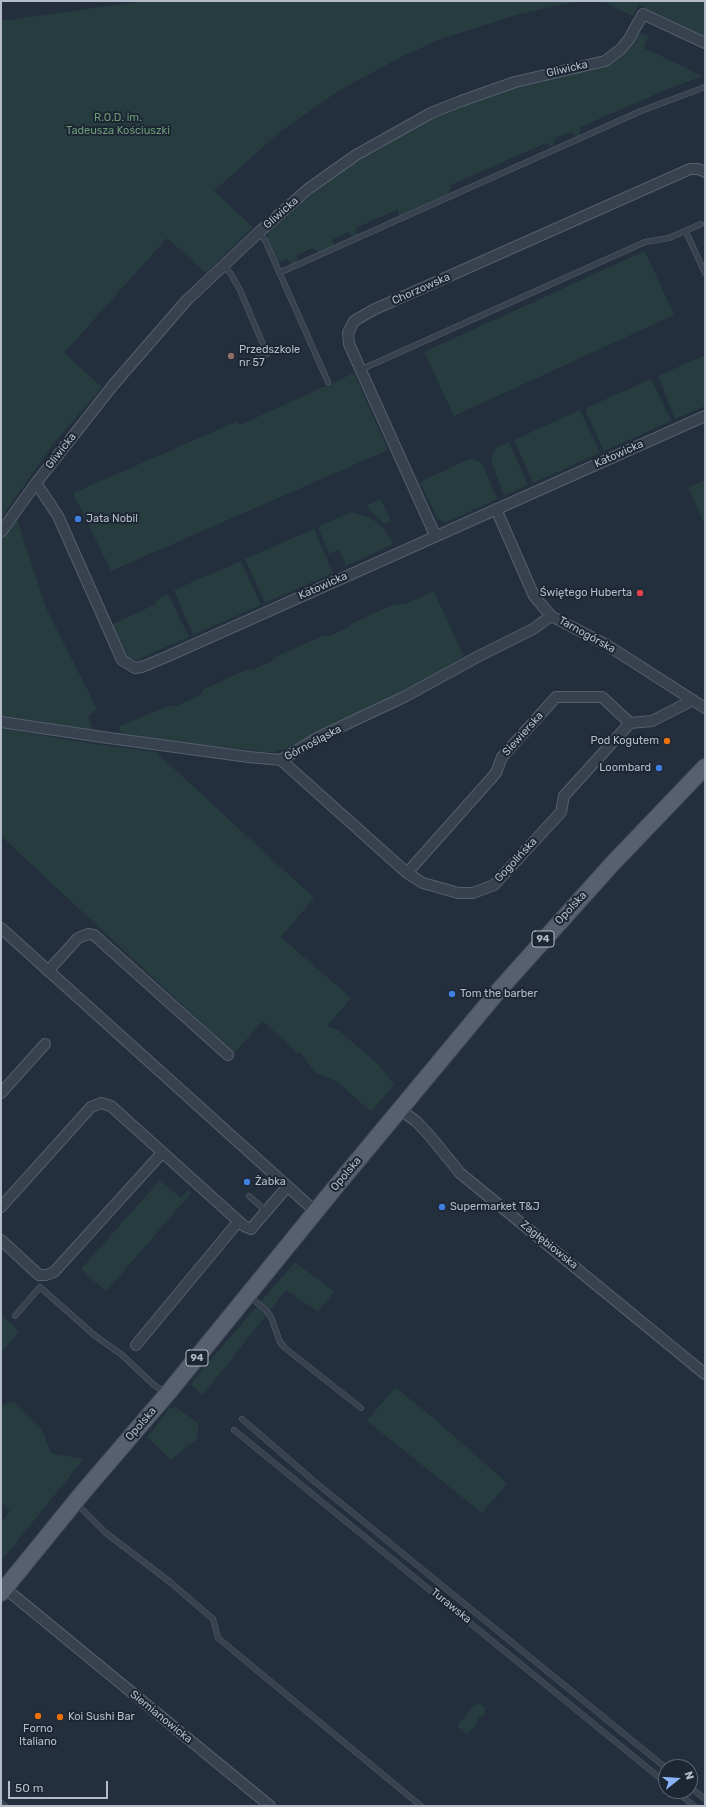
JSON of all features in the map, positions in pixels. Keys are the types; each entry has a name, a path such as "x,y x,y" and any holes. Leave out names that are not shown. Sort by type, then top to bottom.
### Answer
{"main road":[{"name":"Opolska","path":"2,1589 168,1393 400,1110 545,937 705,767"}],"street":[{"name":"Gliwicka","path":"1,532 36,483 114,384 186,301 258,233 308,190 356,155 431,113 515,82 605,61 613,57 629,39 643,14 705,43"},
{"name":"Chorzowska","path":"436,536 349,344 348,333 350,326 358,317 690,169 698,169 705,172"},
{"name":"Katowicka","path":"36,483 58,516 122,660 135,668 142,667 166,657 705,416"},
{"name":"Tarnogórska","path":"496,509 534,596 551,616 607,645 705,708"},
{"name":"Górnośląska","path":"1,722 249,757 281,760 318,737 406,696 479,656 533,629 551,616"},
{"name":"Siewierska","path":"407,873 496,773 502,757 556,697 602,697 630,723"},
{"path":"630,723 652,721 693,700"},
{"name":"Gogolińska","path":"281,760 407,873 423,883 458,893 473,893 494,884 561,812 564,796 630,723"},
{"path":"1,928 316,1212"},
{"path":"48,971 78,938 88,934 94,935 228,1055"},
{"path":"1,1093 45,1044"},
{"path":"1,1207 96,1104 101,1103 111,1106 238,1222 251,1228 287,1187"},
{"name":"Zagłębiowska","path":"400,1110 416,1121 460,1173 705,1374"},
{"path":"1,1240 39,1275 46,1275 54,1272 162,1153"},
{"path":"136,1345 238,1222"},
{"name":"Siemianowicka","path":"2,1589 53,1628 270,1806"}],"lane":[{"path":"279,273 641,111 705,87"},
{"path":"360,370 645,242 669,238 702,224"},
{"path":"686,232 705,273"},
{"path":"258,233 265,240 328,382"},
{"path":"223,265 231,274 240,290 267,354 249,362"},
{"path":"249,1196 266,1211"},
{"path":"15,1316 40,1287 94,1335 122,1355 154,1385 168,1393"},
{"path":"248,1294 266,1310 271,1317 280,1342 285,1348 361,1408"},
{"path":"242,1420 315,1482 658,1761"},
{"name":"Turawska","path":"234,1430 658,1776"},
{"path":"75,1502 106,1533 170,1582 213,1619 218,1638 421,1806"},
{"path":"686,1799 694,1806"},
{"path":"1,1803 5,1806"}],"green space":[{"name":"R.O.D. im. Tadeusza Kościuszki","path":"144,1 585,1 564,4 516,15 441,39 405,55 340,90 281,131 214,191 253,227 206,273 167,238 64,353 102,387 54,443 1,518 1,21"},
{"path":"602,1 705,1 705,36 639,5 633,16"},
{"path":"638,33 648,36 644,48 703,76 670,88 580,127 580,136 577,137 571,132 555,138 553,147 546,143 451,185 449,194 399,217 398,209 356,228 357,236 354,238 348,232 333,239 334,246 319,253 312,248 297,255 298,262 293,265 287,259 278,263 268,243 267,231 337,174 371,151 429,120 483,97 530,82 547,80 609,64 624,54"},
{"path":"645,251 674,315 454,416 424,352"},
{"path":"705,355 705,406 675,419 658,376"},
{"path":"354,373 388,450 111,571 73,493 238,421 240,425"},
{"path":"651,379 671,421 604,451 586,412 586,408"},
{"path":"580,410 600,453 533,483 514,440"},
{"path":"509,442 528,485 504,496 491,460 496,448"},
{"path":"469,459 478,461 483,465 497,499 447,522 442,521 437,518 420,482"},
{"path":"705,480 705,525 688,488"},
{"path":"381,499 391,521 385,524 372,513 367,505"},
{"path":"351,512 371,518 382,527 394,544 346,566 339,549 329,554 318,527"},
{"path":"17,519 46,608 97,709 88,717 94,732 32,720 1,717 1,541"},
{"path":"314,529 333,573 265,603 245,559"},
{"path":"241,561 261,605 193,635 174,590"},
{"path":"433,590 464,656 416,686 290,747 274,752 268,752 130,737 123,734 119,729 121,726 167,706 176,706 199,696 204,689 248,669 252,670 272,661 277,656 323,636 330,636 349,627 352,623 393,605 405,604 426,595"},
{"path":"168,594 189,637 141,658 140,661 128,657 111,625 156,604 155,601"},
{"path":"1,728 74,741 156,752 314,898 281,937 351,998 327,1026 337,1029 379,1065 394,1085 371,1112 338,1082 315,1073 300,1052 298,1054 263,1021 234,1053 1,836"},
{"path":"160,1180 181,1198 188,1190 191,1193 106,1292 81,1269"},
{"path":"295,1262 334,1292 318,1312 286,1290 203,1395 190,1384"},
{"path":"1,1315 19,1331 1,1353"},
{"path":"395,1387 437,1421 507,1483 482,1513 367,1421"},
{"path":"14,1401 42,1429 51,1453 84,1459 1,1561 1,1522 10,1511 1,1503 1,1406"},
{"path":"176,1407 199,1424 196,1440 171,1460 147,1437 170,1408"},
{"path":"480,1704 485,1708 485,1714 482,1717 477,1717 478,1723 467,1735 457,1726 474,1705"}],"place":[{"name":"Przedszkole nr 57","path":"231,356"},
{"name":"Jata Nobil","path":"78,519"},
{"name":"Świętego Huberta","path":"640,593"},
{"name":"Pod Kogutem","path":"667,741"},
{"name":"Loombard","path":"659,768"},
{"name":"Tom the barber","path":"452,994"},
{"name":"Żabka","path":"247,1182"},
{"name":"Supermarket T&J","path":"442,1207"},
{"name":"Forno Italiano","path":"38,1716"},
{"name":"Koi Sushi Bar","path":"60,1717"}]}
